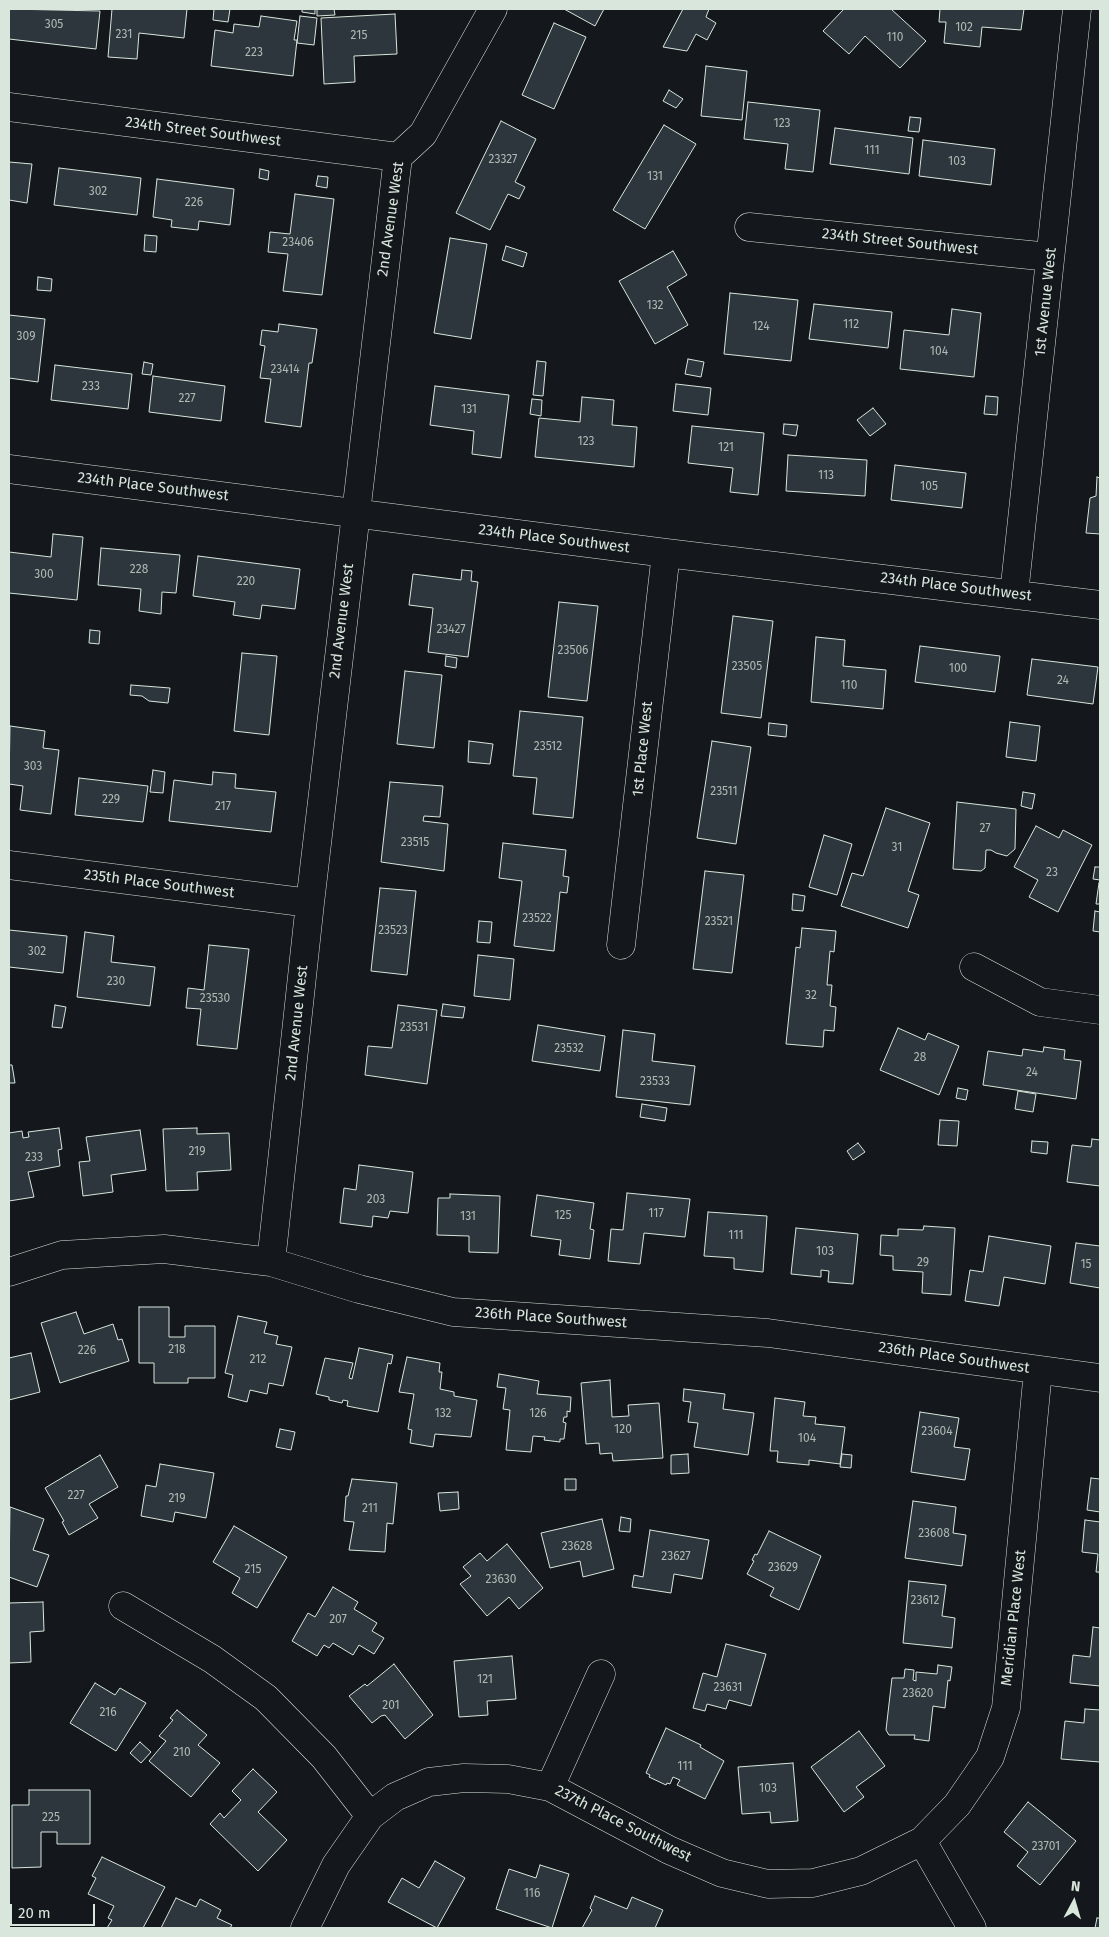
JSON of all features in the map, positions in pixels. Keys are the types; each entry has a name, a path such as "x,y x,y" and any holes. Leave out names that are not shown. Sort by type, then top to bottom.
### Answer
{"street":[{"name":"2nd Avenue West","path":"271,1262 310,903 398,157 424,134 493,9"},
{"name":"1st Avenue West","path":"1014,594 1077,9"},
{"name":"234th Street Southwest","path":"9,107 398,157"},
{"name":"234th Street Southwest","path":"749,227 1050,257"},
{"name":"234th Place Southwest","path":"9,469 666,553 1100,605"},
{"name":"1st Place West","path":"621,945 666,553"},
{"name":"235th Place Southwest","path":"9,865 310,903"},
{"path":"974,967 1040,1002 1100,1010"},
{"name":"236th Place Southwest","path":"9,1272 62,1255 164,1249 271,1262 360,1289 453,1312 768,1333 1100,1378"},
{"name":"Meridian Place West","path":"922,1841 958,1805 990,1757 1006,1708 1038,1370"},
{"path":"123,1606 212,1659 266,1698 324,1757 370,1816 336,1865 305,1928"},
{"path":"550,1787 602,1674"},
{"name":"237th Place Southwest","path":"370,1816 395,1797 429,1782 464,1778 508,1779 550,1787 669,1850 722,1873 768,1884 813,1883 861,1871 922,1841"},
{"path":"922,1841 972,1928"}],"building":[{"path":"9,9 100,11 96,49 9,39"},
{"path":"112,9 187,9 184,38 139,33 137,59 108,57"},
{"path":"214,9 230,9 228,22 213,20"},
{"path":"302,9 315,9 315,14 302,12"},
{"path":"317,9 334,9 335,15 317,16"},
{"path":"564,9 604,9 595,26"},
{"path":"683,9 709,9 706,17 716,23 707,40 696,34 687,51 663,47"},
{"path":"844,9 891,9 926,41 900,68 865,36 849,54 823,31"},
{"path":"940,9 1024,9 1021,30 982,27 980,47 944,43 946,22 939,22"},
{"path":"395,14 397,54 354,56 355,82 324,84 321,18"},
{"path":"261,16 297,21 294,40 297,40 293,76 211,66 215,30 233,33 234,24 259,27"},
{"path":"300,16 317,18 314,45 297,43"},
{"path":"554,23 586,37 554,109 522,95"},
{"path":"706,66 747,71 742,120 701,116"},
{"path":"669,90 683,99 676,108 663,101"},
{"path":"748,102 820,110 813,172 785,169 788,144 744,139"},
{"path":"910,117 921,118 919,132 908,131"},
{"path":"501,121 536,139 515,182 525,187 519,199 508,194 490,230 456,213"},
{"path":"664,125 696,144 645,229 613,210"},
{"path":"835,128 913,138 909,174 830,164"},
{"path":"923,140 995,149 991,185 919,176"},
{"path":"9,162 32,164 27,203 9,200"},
{"path":"59,168 141,178 137,215 54,205"},
{"path":"260,169 269,171 268,180 259,178"},
{"path":"318,176 328,177 327,188 316,186"},
{"path":"157,179 234,189 230,225 199,221 198,230 171,227 172,220 153,217"},
{"path":"295,194 334,199 322,295 283,291 288,254 268,252 270,232 290,234"},
{"path":"145,235 157,236 156,252 144,251"},
{"path":"450,238 487,244 471,339 434,333"},
{"path":"506,246 527,253 523,267 502,260"},
{"path":"673,251 687,275 667,287 688,325 655,344 619,281"},
{"path":"38,277 52,279 51,291 37,290"},
{"path":"730,293 798,300 791,361 724,354"},
{"path":"814,304 892,312 888,348 809,339"},
{"path":"952,309 981,313 974,377 900,369 904,330 949,335"},
{"path":"9,315 45,319 38,382 9,378"},
{"path":"279,324 317,329 312,363 309,363 301,427 265,422 271,379 260,378 265,346 260,345 262,330 278,332"},
{"path":"688,359 704,362 701,377 685,374"},
{"path":"537,361 546,362 543,396 533,395"},
{"path":"144,362 153,364 151,375 142,374"},
{"path":"55,365 132,374 128,409 51,400"},
{"path":"153,376 225,386 221,421 149,412"},
{"path":"676,384 711,388 708,415 673,411"},
{"path":"435,386 509,395 501,458 472,454 474,431 430,425"},
{"path":"986,396 998,397 997,415 984,414"},
{"path":"582,397 614,400 612,425 637,427 634,467 535,457 539,418 580,422"},
{"path":"532,399 542,400 541,416 530,414"},
{"path":"873,408 886,424 870,436 857,420"},
{"path":"784,424 798,425 796,436 783,434"},
{"path":"692,426 764,433 758,495 730,492 733,468 688,463"},
{"path":"788,455 867,460 865,496 786,491"},
{"path":"895,465 966,473 962,508 891,500"},
{"path":"1097,477 1100,478 1100,534 1086,533 1090,498 1096,496"},
{"path":"53,534 83,537 77,600 9,593 9,552 51,557"},
{"path":"101,548 180,555 176,593 162,592 161,614 139,611 141,589 98,585"},
{"path":"198,556 300,569 295,609 262,605 260,619 233,615 235,602 193,596"},
{"path":"462,570 472,571 471,581 478,582 468,657 428,652 433,608 409,605 413,574 461,580"},
{"path":"559,602 598,606 587,701 548,697"},
{"path":"733,616 773,621 761,718 721,713"},
{"path":"90,630 100,631 99,644 89,643"},
{"path":"816,637 845,640 843,666 886,670 883,709 811,702"},
{"path":"920,646 1000,656 995,692 915,682"},
{"path":"242,653 277,656 269,735 234,731"},
{"path":"446,656 457,658 456,668 445,666"},
{"path":"1032,659 1098,667 1093,704 1027,695"},
{"path":"405,671 442,675 434,748 397,744"},
{"path":"131,685 170,688 168,703 149,701 142,696 130,695"},
{"path":"520,711 583,717 573,818 533,814 537,778 513,776"},
{"path":"1010,722 1040,726 1036,761 1006,757"},
{"path":"769,723 787,725 786,737 768,735"},
{"path":"10,726 45,731 43,748 59,750 51,814 20,810 23,786 9,784"},
{"path":"469,741 493,744 490,764 468,762"},
{"path":"712,741 751,747 736,844 697,838"},
{"path":"153,770 165,772 163,793 150,792"},
{"path":"213,772 236,774 235,788 276,792 271,832 169,821 174,780 212,785"},
{"path":"79,778 148,786 143,822 75,815"},
{"path":"390,782 443,786 440,817 424,816 423,821 448,824 444,871 381,862"},
{"path":"1023,792 1035,794 1032,809 1021,806"},
{"path":"957,802 1016,809 1015,849 1007,856 986,850 985,868 981,871 953,869"},
{"path":"886,808 930,823 908,891 919,895 908,928 841,906 852,873 863,876"},
{"path":"1036,826 1059,838 1063,830 1092,845 1058,912 1029,897 1038,880 1014,867"},
{"path":"824,835 852,844 837,895 809,887"},
{"path":"503,843 566,850 563,876 569,877 567,893 560,892 554,951 514,946 522,881 499,878"},
{"path":"1095,867 1100,867 1100,880 1093,879"},
{"path":"705,871 744,875 732,973 693,969"},
{"path":"1099,883 1100,904 1096,904"},
{"path":"380,888 416,891 407,975 371,971"},
{"path":"793,894 805,896 803,911 792,910"},
{"path":"1095,911 1100,912 1100,932 1093,931"},
{"path":"479,921 492,922 490,943 477,942"},
{"path":"802,928 836,931 834,952 830,951 827,985 832,985 830,1006 836,1007 834,1031 824,1030 823,1047 786,1044 796,947 800,948"},
{"path":"9,930 67,936 63,973 9,967"},
{"path":"85,932 114,936 111,962 155,967 150,1006 77,997"},
{"path":"209,945 249,949 237,1049 197,1045 201,1009 186,1008 188,988 204,990"},
{"path":"478,955 514,959 510,1000 474,996"},
{"path":"443,1004 465,1007 463,1018 441,1016"},
{"path":"55,1005 66,1007 62,1028 52,1027"},
{"path":"398,1005 437,1010 427,1084 365,1075 368,1046 392,1048"},
{"path":"538,1025 605,1036 600,1071 532,1061"},
{"path":"898,1028 925,1040 928,1033 959,1046 939,1095 880,1070"},
{"path":"623,1030 655,1034 652,1061 695,1066 690,1105 616,1097"},
{"path":"1044,1047 1065,1050 1064,1059 1081,1061 1076,1099 983,1085 988,1051 1022,1056 1023,1049 1043,1052"},
{"path":"9,1065 12,1065 15,1083 9,1083"},
{"path":"958,1088 968,1090 966,1100 956,1098"},
{"path":"1018,1091 1036,1094 1033,1112 1015,1109"},
{"path":"642,1104 667,1108 665,1121 640,1117"},
{"path":"940,1120 959,1121 957,1146 938,1145"},
{"path":"59,1128 62,1149 58,1150 60,1166 28,1172 34,1197 9,1201 9,1133 22,1131 23,1138 29,1137 28,1132"},
{"path":"197,1128 197,1134 229,1133 231,1170 197,1172 198,1190 166,1191 163,1129"},
{"path":"140,1130 146,1170 111,1175 113,1192 83,1196 79,1162 90,1161 86,1137"},
{"path":"1092,1139 1100,1140 1100,1186 1067,1182 1072,1145 1091,1147"},
{"path":"1032,1141 1048,1142 1047,1154 1031,1152"},
{"path":"858,1143 865,1152 853,1160 847,1151"},
{"path":"359,1165 413,1172 408,1213 390,1211 388,1218 373,1216 372,1227 340,1223 344,1188 356,1190"},
{"path":"627,1193 690,1199 685,1237 644,1233 640,1264 608,1261 611,1229 623,1230"},
{"path":"450,1194 500,1196 498,1253 469,1252 469,1236 437,1235 438,1198 450,1198"},
{"path":"537,1195 594,1203 590,1229 594,1230 590,1259 559,1255 561,1240 531,1236"},
{"path":"708,1212 767,1216 763,1272 734,1269 734,1258 704,1256"},
{"path":"924,1226 955,1228 951,1295 922,1293 923,1272 893,1270 893,1256 880,1255 881,1235 898,1236 898,1229 923,1230"},
{"path":"796,1228 858,1234 853,1284 828,1282 829,1271 821,1270 821,1277 791,1274"},
{"path":"989,1236 1051,1246 1045,1284 1004,1277 999,1306 965,1301 970,1270 983,1272"},
{"path":"1076,1243 1100,1246 1100,1288 1070,1283"},
{"path":"139,1307 169,1307 169,1337 185,1337 185,1326 215,1326 215,1378 188,1378 188,1383 154,1383 154,1363 139,1363"},
{"path":"76,1312 84,1334 113,1324 118,1340 122,1339 129,1361 60,1383 41,1323"},
{"path":"238,1316 267,1322 264,1333 278,1336 276,1344 292,1347 283,1386 269,1383 267,1394 250,1390 247,1402 228,1397 233,1375 225,1373"},
{"path":"359,1348 393,1355 391,1364 388,1363 378,1412 347,1406 348,1401 343,1400 342,1403 316,1394 325,1358 353,1363 349,1378 352,1379"},
{"path":"31,1353 40,1392 9,1400 9,1358"},
{"path":"407,1357 440,1363 439,1372 442,1372 440,1389 454,1392 454,1396 477,1400 471,1437 435,1434 433,1447 410,1443 412,1430 408,1429 414,1394 399,1392"},
{"path":"499,1374 539,1381 537,1394 571,1397 570,1412 567,1411 567,1417 564,1417 563,1422 566,1423 564,1439 560,1439 560,1442 544,1440 545,1437 533,1436 531,1452 506,1450 510,1410 503,1409 506,1388 497,1387"},
{"path":"610,1380 612,1417 629,1416 628,1405 659,1403 663,1458 613,1461 612,1453 600,1454 599,1443 586,1444 581,1383"},
{"path":"684,1389 725,1394 723,1409 754,1413 748,1455 694,1447 698,1423 688,1422 691,1402 683,1401"},
{"path":"775,1398 805,1402 803,1416 816,1417 815,1424 845,1427 840,1464 809,1460 809,1465 777,1462 778,1451 770,1451"},
{"path":"920,1412 959,1418 954,1447 970,1449 965,1480 911,1472"},
{"path":"280,1429 295,1432 291,1450 276,1447"},
{"path":"688,1454 689,1473 671,1474 671,1455"},
{"path":"842,1454 852,1455 851,1468 840,1467"},
{"path":"100,1455 118,1487 89,1504 98,1518 69,1535 62,1522 64,1521 45,1488"},
{"path":"160,1464 214,1473 206,1518 175,1512 173,1522 141,1516 146,1485 156,1487"},
{"path":"1091,1478 1100,1479 1100,1512 1087,1510"},
{"path":"352,1479 397,1483 393,1524 387,1523 385,1552 349,1550 354,1522 344,1521 346,1496 348,1496"},
{"path":"565,1479 576,1479 576,1490 565,1490"},
{"path":"458,1492 459,1509 440,1511 438,1493"},
{"path":"913,1501 956,1507 953,1533 966,1535 962,1566 905,1558"},
{"path":"10,1507 44,1519 33,1550 49,1555 37,1587 9,1577"},
{"path":"621,1517 631,1519 630,1532 619,1531"},
{"path":"602,1519 614,1569 583,1577 580,1561 550,1568 541,1533"},
{"path":"1085,1520 1100,1522 1100,1576 1099,1572 1096,1572 1098,1554 1082,1552"},
{"path":"234,1526 287,1557 257,1608 232,1593 240,1578 213,1562"},
{"path":"650,1530 709,1540 702,1579 674,1574 671,1593 632,1587 634,1575 643,1577"},
{"path":"769,1531 821,1556 799,1610 770,1596 774,1588 747,1574 754,1561 752,1560 755,1554 757,1555"},
{"path":"507,1544 543,1588 519,1609 509,1597 487,1616 460,1584 471,1576 463,1567 480,1553 487,1561"},
{"path":"909,1581 946,1585 942,1616 955,1618 952,1648 903,1643"},
{"path":"333,1587 358,1602 354,1609 377,1623 372,1631 384,1638 374,1654 359,1645 353,1655 333,1643 329,1648 324,1645 317,1656 292,1641 308,1613 315,1617"},
{"path":"43,1602 44,1631 30,1632 31,1662 9,1663 9,1603"},
{"path":"1093,1627 1100,1628 1100,1686 1070,1683 1073,1655 1090,1657"},
{"path":"726,1644 766,1654 751,1706 729,1700 726,1709 707,1704 705,1711 693,1708 703,1673 717,1677"},
{"path":"512,1656 516,1699 487,1701 488,1715 459,1717 454,1661"},
{"path":"394,1664 433,1715 405,1739 385,1715 372,1723 349,1696 365,1684 367,1686"},
{"path":"938,1665 952,1667 950,1681 948,1680 945,1708 933,1706 929,1741 914,1739 915,1735 889,1735 886,1730 892,1678 904,1678 905,1669 914,1670 913,1680 916,1681 916,1672 937,1674"},
{"path":"95,1683 115,1695 120,1688 146,1703 116,1751 70,1723"},
{"path":"1085,1709 1100,1710 1100,1762 1061,1759 1065,1721 1084,1723"},
{"path":"177,1710 207,1735 198,1745 220,1763 191,1797 149,1761 166,1741 159,1736 173,1720 170,1718"},
{"path":"666,1728 701,1745 700,1747 724,1761 705,1799 677,1785 680,1780 673,1777 670,1784 667,1783 666,1785 649,1777 650,1775 646,1773"},
{"path":"859,1731 885,1766 856,1787 864,1797 844,1812 811,1767"},
{"path":"140,1742 151,1752 141,1763 130,1753"},
{"path":"793,1763 798,1821 771,1823 770,1812 742,1814 738,1767"},
{"path":"253,1769 277,1792 258,1812 287,1840 258,1871 210,1824 220,1813 224,1818 241,1800 232,1791"},
{"path":"29,1790 90,1790 90,1844 57,1844 57,1832 41,1832 41,1867 12,1868 12,1805 29,1805"},
{"path":"1028,1802 1076,1841 1040,1885 1017,1866 1028,1852 1004,1832"},
{"path":"102,1857 165,1887 143,1928 107,1928 112,1920 108,1918 114,1906 88,1894 96,1878 92,1876"},
{"path":"435,1861 465,1878 437,1928 388,1902 402,1878 419,1888"},
{"path":"540,1865 569,1874 552,1928 496,1909 509,1869 536,1878"},
{"path":"595,1896 627,1909 632,1897 663,1910 655,1928 582,1928 592,1910 590,1908"},
{"path":"176,1898 196,1907 200,1899 221,1910 217,1918 232,1925 230,1928 161,1928"},
{"path":"1097,1918 1100,1918 1100,1928 1095,1928"}]}
